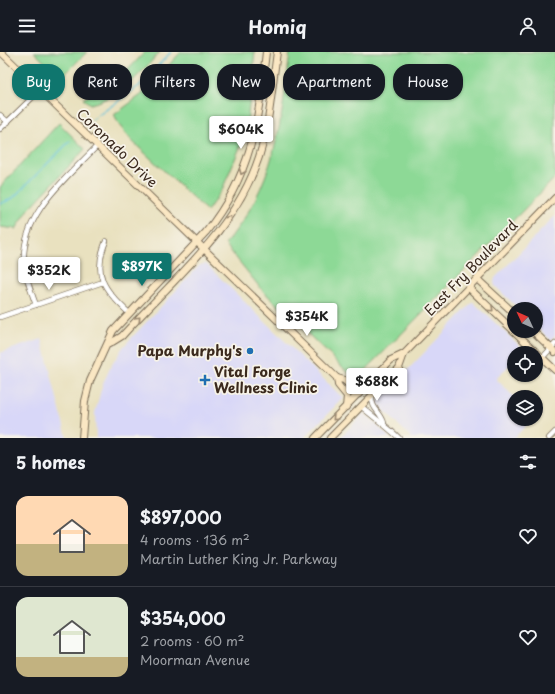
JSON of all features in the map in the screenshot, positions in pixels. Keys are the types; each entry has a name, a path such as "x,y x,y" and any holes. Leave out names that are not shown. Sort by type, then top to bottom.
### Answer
{"street":[{"name":"Coronado Drive","path":"0,52 13,64"},
{"path":"109,344 122,336 200,245 227,202 250,151 258,119 266,52"},
{"path":"82,438 85,401 90,381 114,331 129,313 232,215 248,186 259,157 266,132 277,52"},
{"path":"0,129 30,100"},
{"name":"Coronado Drive","path":"51,100 337,378"},
{"path":"0,115 8,122"},
{"path":"36,304 24,264 26,238 31,224 47,199 98,145"},
{"name":"East Fry Boulevard","path":"330,438 398,368 404,354 555,198"},
{"path":"106,241 100,256 100,270 103,282 117,302 129,313"},
{"path":"477,279 507,307"},
{"path":"0,317 103,282"},
{"path":"468,288 507,324"},
{"path":"521,338 530,346"},
{"path":"542,338 554,348 543,357"},
{"name":"East Fry Boulevard","path":"316,438 391,360 404,354"},
{"path":"543,359 555,370"},
{"path":"345,407 348,396 338,385 337,378 344,380 358,394"},
{"path":"372,395 371,402 374,409 383,418 384,424"},
{"path":"361,406 378,422 384,424 400,438"},
{"path":"549,438 555,432"}],"shaded area":[{"path":"555,216 555,335 551,340 543,333 543,302 512,302 495,286 495,278"},
{"path":"206,264 343,398 304,438 96,438 95,413 102,386 110,368 123,347 200,265"},
{"path":"473,302 507,334 507,338 511,338 520,346 507,346 507,367 496,379 507,390 507,426 525,426 514,438 412,438 376,403"},
{"path":"42,339 67,438 0,438 0,353"},
{"path":"364,413 390,438 340,438"}],"green space":[{"path":"34,52 87,52 75,64 73,64 73,66 65,74 65,64 46,64"},
{"path":"145,52 160,52 148,64 140,64 140,73 132,81 132,66"},
{"path":"181,52 255,52 254,64 217,64 217,100 250,100 246,133 222,190 207,211 132,141 119,125 114,115 140,96 140,100 209,100 209,64 170,64"},
{"path":"290,52 555,52 555,178 356,380 262,290 225,244 242,222 255,200 265,177 279,130 284,100 385,100 385,64 288,64"},
{"path":"84,100 103,100 101,101 90,104"},
{"path":"59,123 85,149 29,209 16,229 0,227 0,187"}],"waterway":[{"path":"92,120 139,86 171,52"},
{"path":"0,204 13,198 70,141"}],"place":[{"name":"Papa Murphy's","path":"250,351"},
{"name":"Vital Forge Wellness Clinic","path":"205,380"}]}
